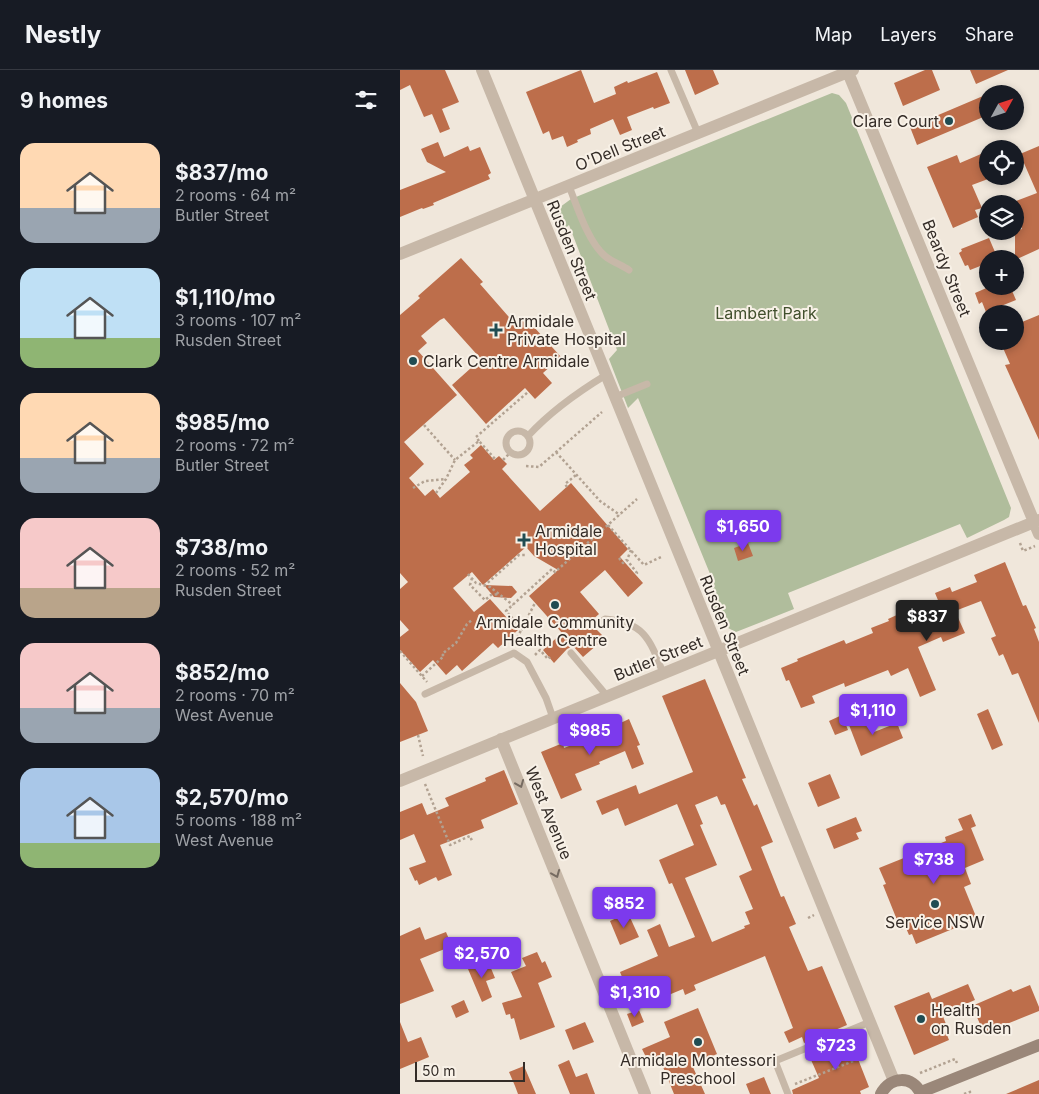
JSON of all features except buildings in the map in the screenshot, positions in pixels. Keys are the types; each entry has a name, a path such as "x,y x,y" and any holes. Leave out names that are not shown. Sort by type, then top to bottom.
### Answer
{"street":[{"name":"Rusden Street","path":"482,70 894,1080"},
{"name":"O'Dell Street","path":"400,254 849,71"},
{"name":"Beardy Street","path":"849,71 1036,521 1039,534"},
{"name":"Butler Street","path":"400,781 1036,521"},
{"name":"West Avenue","path":"501,740 645,1094"},
{"path":"881,1094 885,1087 894,1080 911,1082 917,1086 921,1093 1039,1045"}],"lane":[{"path":"671,70 698,134"},
{"path":"569,186 588,232 597,246 605,256 630,270"},
{"path":"528,436 536,427 583,389 606,375"},
{"path":"615,397 647,384"},
{"path":"518,430 522,431 528,436 530,445 527,451 520,456 510,453 505,443 508,436 518,430"},
{"path":"596,625 605,619 617,620 637,627 649,640 663,673"},
{"path":"425,694 514,652 527,662 546,698 553,718"},
{"path":"571,653 608,696"},
{"path":"786,1091 775,1061 870,1022"}],"path":[{"path":"495,459 476,437 528,392"},
{"path":"526,466 539,467 602,412"},
{"path":"424,425 455,460"},
{"path":"436,493 446,480 455,460 479,441"},
{"path":"556,452 600,501 620,515"},
{"path":"503,460 510,453"},
{"path":"567,487 565,484 576,475"},
{"path":"413,488 425,481 446,480"},
{"path":"523,630 506,611 552,569 555,572 637,499"},
{"path":"608,525 644,565 661,557"},
{"path":"1019,540 1023,551 1031,548"},
{"path":"619,558 623,563 627,560 631,550"},
{"path":"484,586 519,555 527,555"},
{"path":"627,560 637,573 635,574"},
{"path":"468,574 476,583 500,594 513,605"},
{"path":"472,578 470,585 486,601 491,595 500,594"},
{"path":"514,643 523,630 535,603"},
{"path":"422,676 444,656 442,654 456,643 467,624 472,620"},
{"path":"530,660 540,650 548,659 550,657"},
{"path":"400,651 427,681"},
{"path":"423,668 427,672"},
{"path":"418,735 423,755"},
{"path":"425,785 450,845 470,836 472,842"},
{"path":"786,1091 866,1056"},
{"path":"914,1070 921,1073 955,1060 957,1065"},
{"path":"964,1094 969,1091"}],"green space":[{"name":"Lambert Park","path":"832,93 839,95 846,103 1011,508 1009,517 967,538 960,524 788,593 794,609 736,632 724,626 718,614 706,599 715,586 638,398 628,408 609,359 617,350 569,225 559,234 554,220 556,210 571,199"}],"place":[{"name":"Clare Court","path":"949,121"},
{"name":"Armidale Private Hospital","path":"496,330"},
{"name":"Clark Centre Armidale","path":"413,361"},
{"name":"Armidale Hospital","path":"524,540"},
{"name":"Armidale Community Health Centre","path":"555,605"},
{"name":"Service NSW","path":"935,904"},
{"name":"Health on Rusden","path":"921,1019"},
{"name":"Armidale Montessori Preschool","path":"698,1042"}]}
